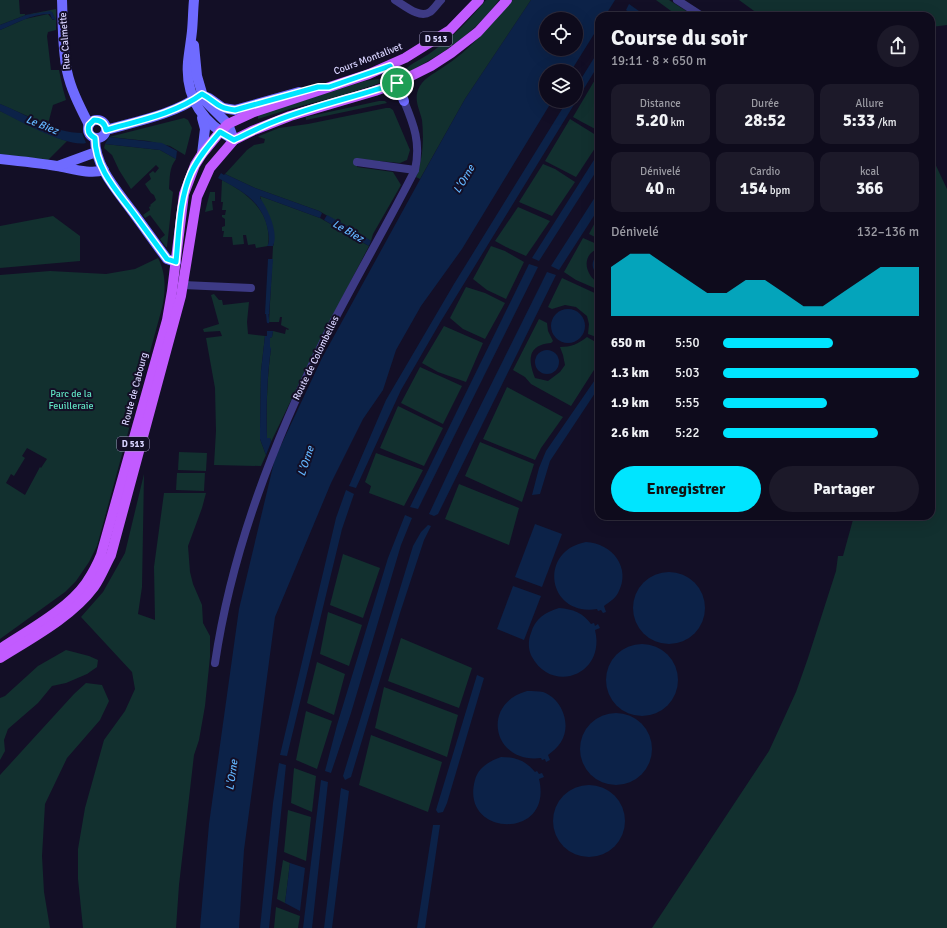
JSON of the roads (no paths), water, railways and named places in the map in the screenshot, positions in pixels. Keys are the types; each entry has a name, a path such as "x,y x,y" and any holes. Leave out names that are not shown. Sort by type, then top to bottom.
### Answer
{"main road":[{"name":"Cours Montalivet","path":"228,124 270,106 390,66 420,50 450,30 479,0"},
{"name":"D 513","path":"234,140 272,122 397,83 431,66 478,32 507,0"},
{"name":"Route de Cabourg","path":"0,649 56,612 74,598 91,576 101,555 167,320 184,194 191,174 202,154 228,124"},
{"name":"Route de Cabourg","path":"0,658 71,611 86,596 99,578 111,554 184,284 199,191 210,168 234,140"}],"street":[{"name":"Rue Calmette","path":"62,0 66,70 76,100 89,125"},
{"path":"194,0 192,31 200,112 205,128 202,154"},
{"path":"395,0 420,14 429,13 440,0"},
{"path":"677,0 696,12"},
{"name":"Route de Colombelles","path":"215,663 235,568 251,512 272,454 325,338 415,170 418,159 418,142 412,121 390,66"},
{"path":"95,138 102,136 106,130 154,116 198,97 209,98 223,108 235,110 318,87 329,87"},
{"path":"198,97 228,124 234,140"},
{"path":"200,112 209,123 220,132 234,140"},
{"path":"106,130 104,123 94,120 89,125 88,131 95,138 96,152 104,170 112,184 167,259 176,262"},
{"path":"58,166 96,152"},
{"path":"0,159 58,166 71,170 99,172 104,170"},
{"path":"357,162 415,170"},
{"path":"184,284 251,288"}],"water":[{"name":"L'Orne","path":"531,0 615,0 608,12 595,12 595,32 583,52 583,12 539,12 539,56 580,56 575,64 539,64 539,108 548,108 462,249 421,306 396,350 383,390 363,419 331,483 275,617 244,850 239,928 200,928 209,824 239,609 275,458 322,358 465,99"},
{"path":"629,4 640,12 629,12 626,10"},
{"path":"50,11 56,20 52,19 50,14 37,15 0,30 0,25 26,15"},
{"path":"595,56 595,71 583,90 583,76"},
{"path":"0,104 61,130 82,133 86,143 68,141 43,132 0,111"},
{"path":"563,108 572,108 441,321 401,390 356,488 349,486 386,400 454,284"},
{"path":"109,137 162,143 177,151 176,159 160,150 105,144"},
{"path":"595,158 595,173 539,261 532,258"},
{"path":"221,173 255,188 319,211 322,213 320,218 260,196 272,221 275,235 273,246 267,246 269,241 268,233 262,212 250,198 218,178"},
{"path":"595,197 595,214 559,270 551,266"},
{"path":"327,215 371,241 369,246 324,220"},
{"path":"595,258 595,272 593,267"},
{"path":"268,259 273,259 269,314 265,314"},
{"path":"529,264 538,267 418,509 410,507"},
{"path":"547,272 556,275 438,514 434,516 429,514 463,441"},
{"path":"565,309 571,309 580,314 584,320 584,332 580,338 571,343 565,343 556,338 551,329 551,323 556,314"},
{"path":"267,331 273,331 272,337 270,338 271,348 267,404 267,438 270,438 271,442 266,455 260,439 260,428 261,371 265,336 267,336"},
{"path":"547,350 556,353 559,362 556,371 547,374 538,371 535,362 538,353"},
{"path":"595,380 595,393 550,461 540,494 532,495 539,468 546,451"},
{"path":"346,490 354,494 342,529 287,756 280,755 336,518"},
{"path":"405,515 412,518 401,545 351,713 331,773 325,771 337,725 388,558"},
{"path":"535,524 562,534 542,587 515,577"},
{"path":"428,525 431,526 424,540 400,613 351,777 345,780 343,776 413,546 421,532"},
{"path":"586,542 595,543 604,547 617,558 621,566 623,575 622,584 615,597 604,606 606,612 603,613 601,610 598,611 597,609 580,609 568,603 559,594 555,582 555,569 560,557 570,548"},
{"path":"669,572 689,578 699,588 705,608 699,628 689,638 669,644 649,638 639,628 633,608 639,588 649,578"},
{"path":"513,586 541,596 524,640 497,629"},
{"path":"559,608 577,612 585,617 591,624 594,623 595,626 598,624 600,628 595,630 596,645 593,658 585,668 576,674 564,677 552,675 541,669 532,657 529,645 529,639 538,620 545,614"},
{"path":"642,644 662,650 672,660 678,680 672,700 662,710 642,716 622,710 612,700 606,680 612,660 622,650"},
{"path":"477,675 484,678 447,803 443,812 438,813 436,810"},
{"path":"527,691 543,692 550,695 560,706 565,720 566,728 561,742 548,755 550,760 546,762 545,759 542,760 541,758 525,757 512,752 503,743 498,732 498,719 503,708 512,698"},
{"path":"616,713 636,719 646,729 652,749 646,769 636,779 616,785 596,779 586,769 580,749 586,729 596,719"},
{"path":"501,757 520,760 535,772 537,771 539,774 542,773 544,777 539,779 540,799 533,813 521,822 507,824 492,821 480,813 474,799 476,776 488,763"},
{"path":"279,763 286,765 269,928 260,928 273,803"},
{"path":"321,780 328,782 312,928 303,928"},
{"path":"589,785 609,791 619,801 625,821 619,841 609,851 589,857 569,851 559,841 553,821 559,801 569,791"},
{"path":"341,788 349,791 332,928 324,928"},
{"path":"433,825 440,825 425,928 417,928"},
{"path":"290,863 305,868 300,911 285,903"}],"waterway":[{"name":"Le Biez","path":"267,311 268,322"}],"park label":[{"name":"Parc de la Feuilleraie","path":"71,400"}]}
